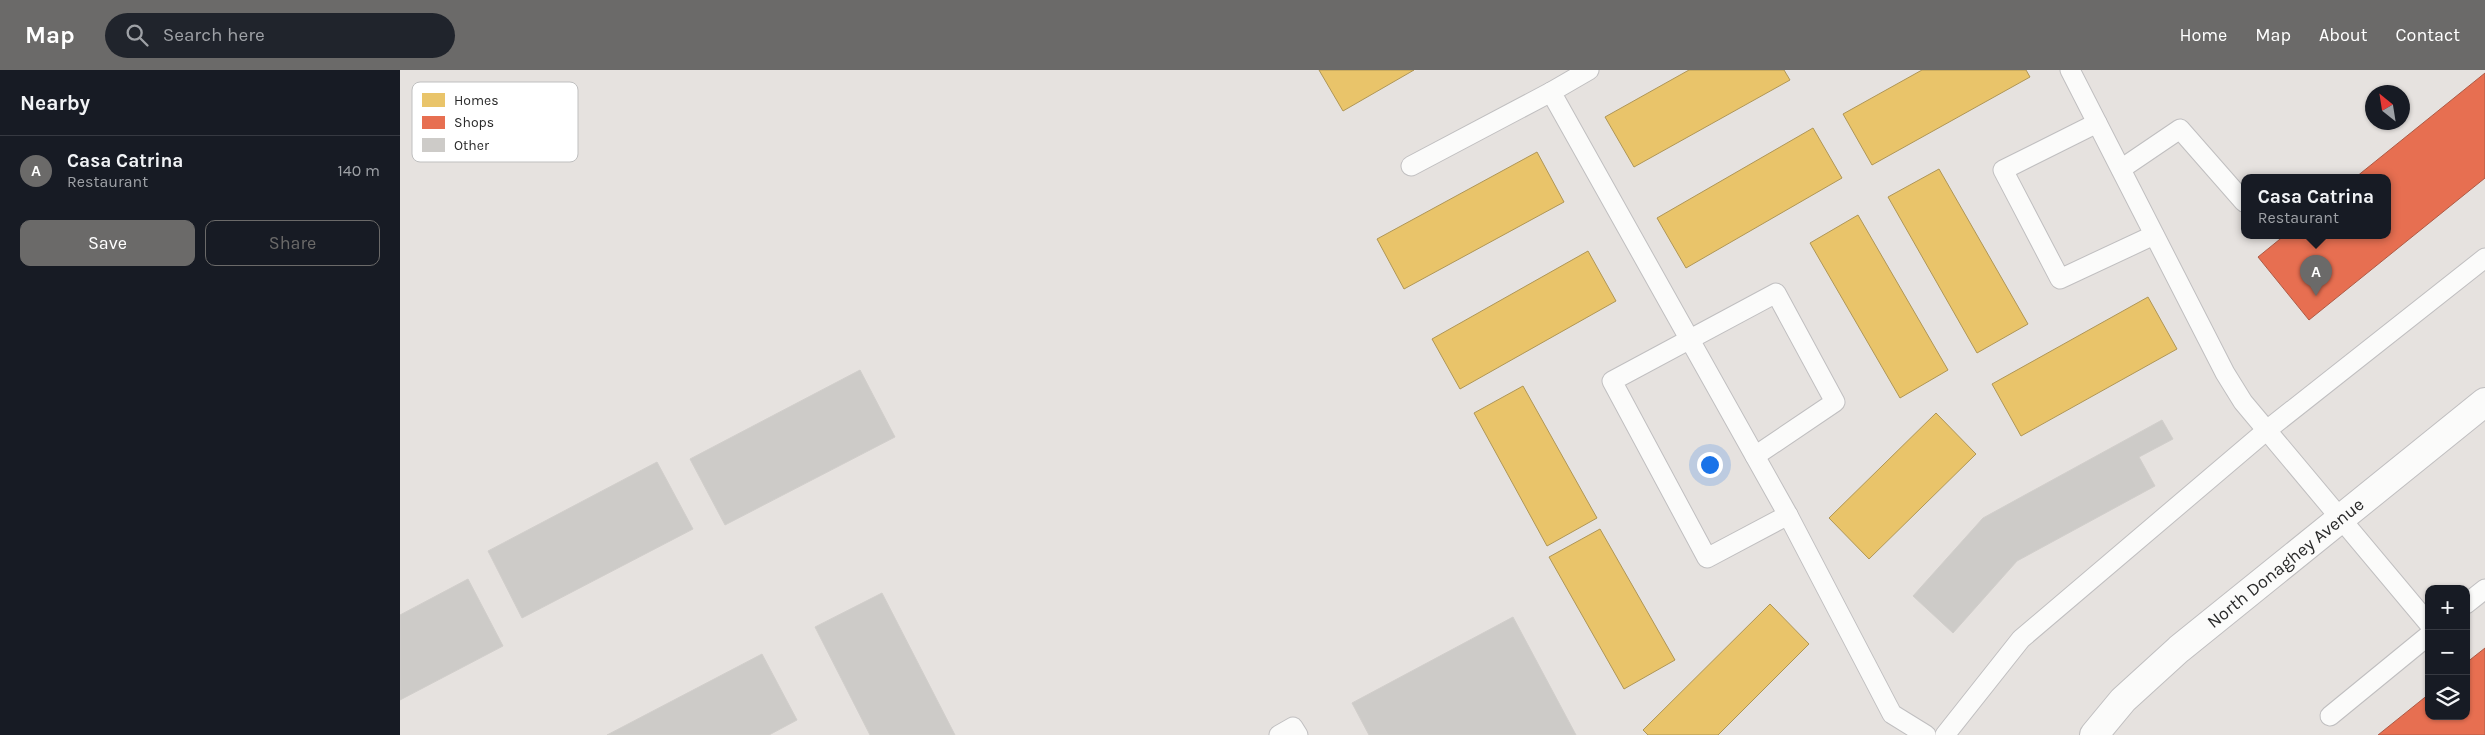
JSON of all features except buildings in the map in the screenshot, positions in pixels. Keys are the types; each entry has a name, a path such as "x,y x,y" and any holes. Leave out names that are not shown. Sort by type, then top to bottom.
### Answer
{"street":[{"name":"North Donaghey Avenue","path":"2094,735 2123,700 2179,649 2485,402"}],"lane":[{"path":"1411,166 1589,70"},
{"path":"2078,74 2097,123 2225,373 2244,402 2425,619"},
{"path":"1551,92 1788,515 1892,714 1926,735"},
{"path":"2097,123 2003,170 2060,279 2154,235"},
{"path":"2120,169 2180,129 2241,199"},
{"path":"1945,735 2021,639 2267,430 2485,258"},
{"path":"1755,456 1835,402 1776,293 1612,381 1707,558 1788,515"},
{"path":"2470,601 2485,589"},
{"path":"2330,716 2425,638"},
{"path":"1279,735 1294,727 1298,735"}],"place":[{"name":"Casa Catrina","path":"2316,296"}]}
